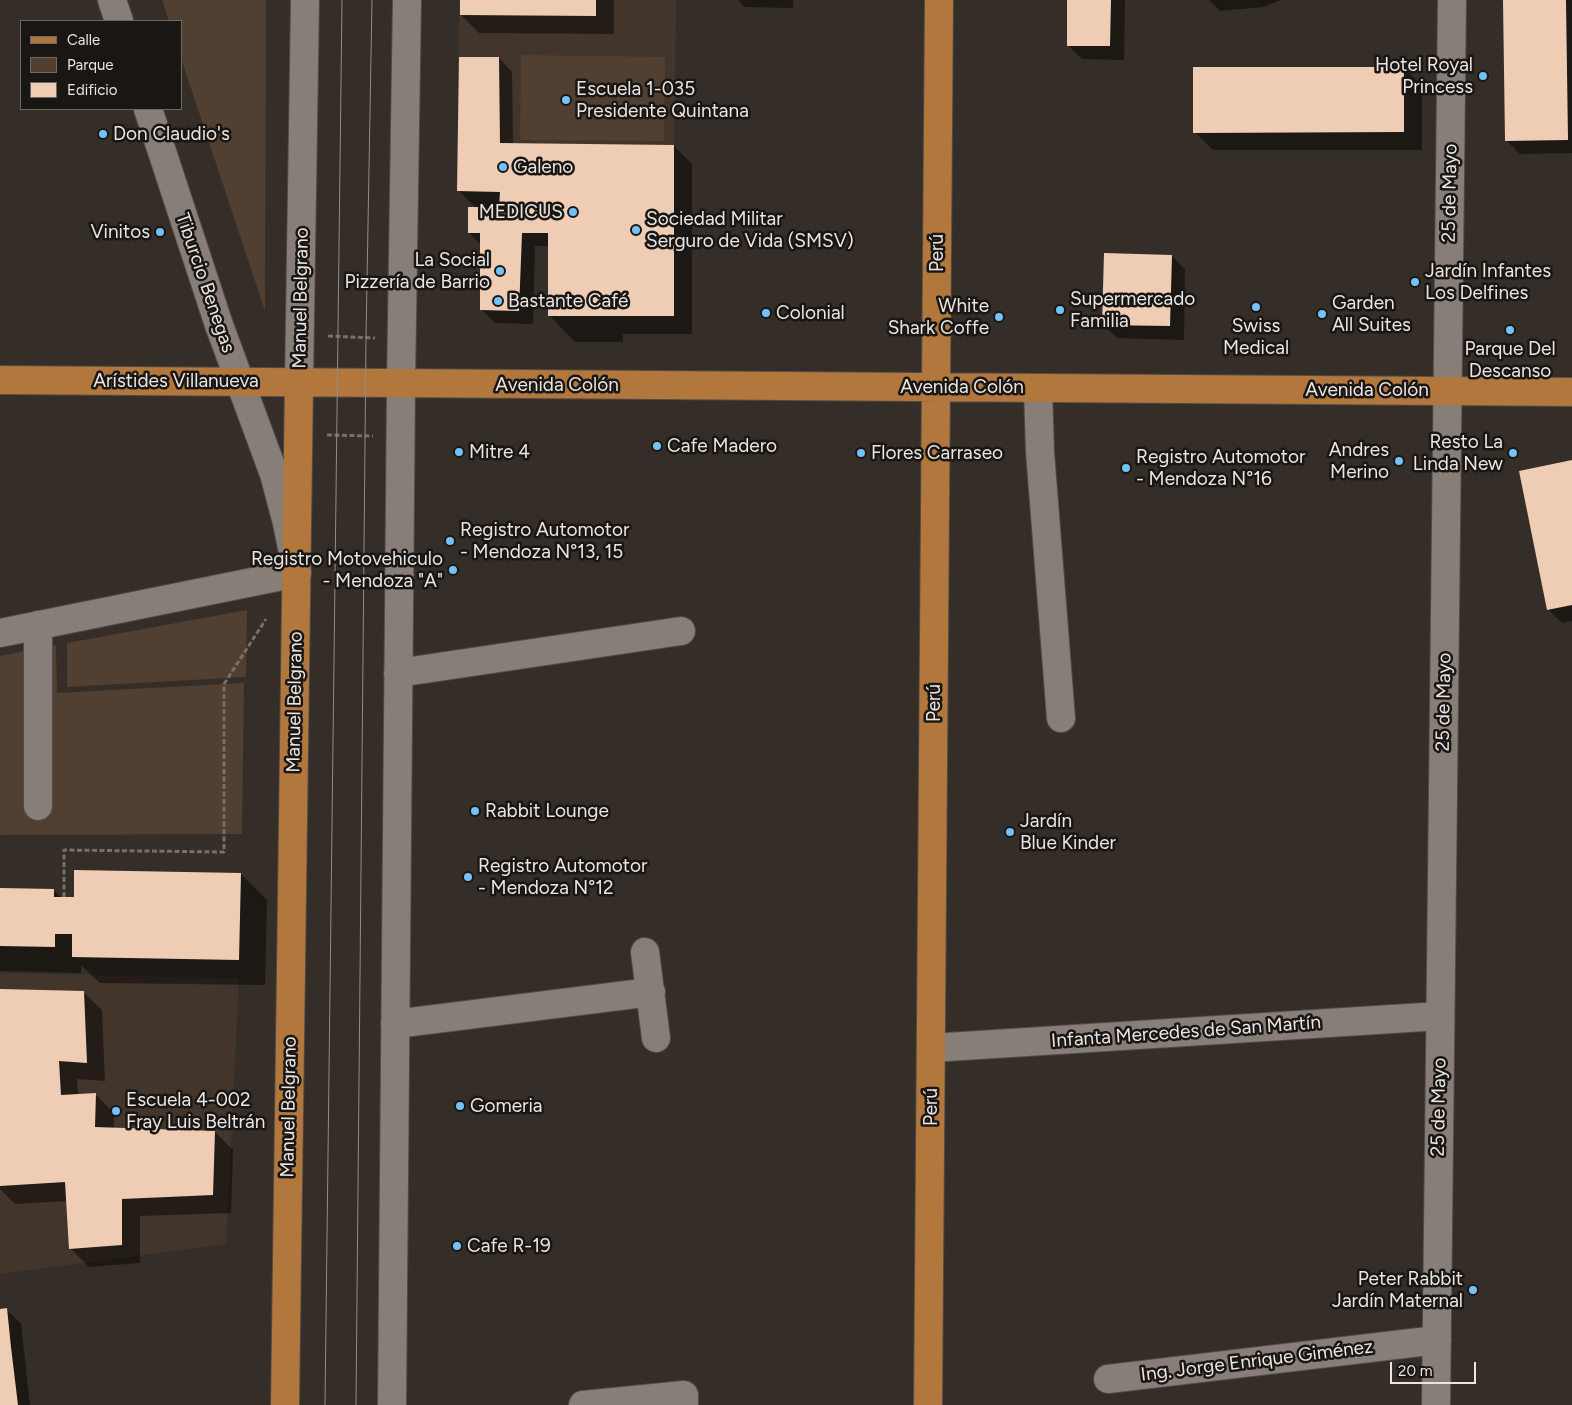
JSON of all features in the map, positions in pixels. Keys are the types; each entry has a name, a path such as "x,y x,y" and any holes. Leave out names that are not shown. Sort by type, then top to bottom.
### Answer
{"main road":[{"name":"Perú","path":"928,1405 939,0"},
{"name":"Arístides Villanueva","path":"0,380 352,382"},
{"name":"Manuel Belgrano","path":"285,1405 299,382"},
{"name":"Avenida Colón","path":"352,382 1572,392"}],"street":[{"path":"112,0 119,20"},
{"name":"Manuel Belgrano","path":"299,382 305,0"},
{"path":"392,1405 400,436 407,0"},
{"name":"25 de Mayo","path":"1436,1405 1452,0"},
{"name":"Tiburcio Benegas","path":"148,110 239,382 274,474 297,572"},
{"path":"1038,388 1040,452 1060,718"},
{"path":"0,633 297,572"},
{"path":"38,625 38,806"},
{"path":"398,673 681,631"},
{"path":"645,952 656,1038"},
{"path":"395,1024 651,992"},
{"name":"Infanta Mercedes de San Martín","path":"931,1048 1440,1016"},
{"name":"Ing. Jorge Enrique Giménez","path":"1108,1380 1436,1340"},
{"path":"583,1405 684,1395 684,1405"}],"path":[{"path":"299,435 400,436"},
{"path":"64,897 64,850 224,852 224,684 271,612"}],"shaded area":[{"name":"Escuela 1-035 Presidente Quintana","path":"459,0 676,0 674,145 458,143"},
{"name":"Escuela 4-002 Fray Luis Beltrán","path":"0,973 239,978 226,1244 0,1274"}],"green space":[{"path":"162,0 266,0 265,311 182,61 182,20 169,20"},
{"path":"521,55 665,57 664,141 520,140"},
{"path":"247,610 246,677 67,687 67,643"},
{"path":"56,645 57,693 244,683 242,834 0,835 0,656"}],"building":[{"path":"460,0 596,0 596,16 460,15"},
{"path":"1067,0 1111,0 1110,46 1067,46"},
{"path":"1503,0 1566,0 1568,140 1505,141"},
{"path":"459,57 499,57 500,143 674,145 674,316 548,316 548,233 522,233 519,311 480,310 480,233 468,233 468,207 499,207 500,192 457,191"},
{"path":"1193,67 1404,67 1404,132 1193,133"},
{"path":"1104,253 1172,255 1170,326 1102,325"},
{"path":"1572,460 1572,605 1547,610 1519,471"},
{"path":"74,870 241,873 239,960 72,957 72,934 55,934 55,947 0,946 0,888 54,889 54,897 74,897"},
{"path":"0,989 84,991 87,1063 59,1061 61,1095 96,1093 95,1127 215,1131 213,1195 122,1199 122,1245 69,1249 65,1182 0,1186"},
{"path":"7,1308 18,1405 0,1405 0,1309"}],"tram line":[{"path":"325,1405 342,0"},
{"path":"356,1405 366,337 372,0"}],"place":[{"name":"Hotel Royal Princess","path":"1483,76"},
{"name":"Escuela 1-035 Presidente Quintana","path":"566,100"},
{"name":"Don Claudio's","path":"103,134"},
{"name":"Galeno","path":"503,167"},
{"name":"MEDICUS","path":"573,212"},
{"name":"Sociedad Militar Serguro de Vida (SMSV)","path":"636,230"},
{"name":"Vinitos","path":"160,232"},
{"name":"La Social Pizzería de Barrio","path":"500,271"},
{"name":"Jardín Infantes Los Delfines","path":"1415,282"},
{"name":"Bastante Café","path":"498,301"},
{"name":"Swiss Medical","path":"1256,307"},
{"name":"Supermercado Familia","path":"1060,310"},
{"name":"Colonial","path":"766,313"},
{"name":"Garden All Suites","path":"1322,314"},
{"name":"White Shark Coffe","path":"999,317"},
{"name":"Parque Del Descanso","path":"1510,330"},
{"name":"Cafe Madero","path":"657,446"},
{"name":"Mitre 4","path":"459,452"},
{"name":"Flores Carraseo","path":"861,453"},
{"name":"Resto La Linda New","path":"1513,453"},
{"name":"Andres Merino","path":"1399,461"},
{"name":"Registro Automotor - Mendoza N°16","path":"1126,468"},
{"name":"Registro Automotor - Mendoza N°13, 15","path":"450,541"},
{"name":"Registro Motovehiculo - Mendoza \"A\"","path":"453,570"},
{"name":"Rabbit Lounge","path":"475,811"},
{"name":"Jardín Blue Kinder","path":"1010,832"},
{"name":"Registro Automotor - Mendoza N°12","path":"468,877"},
{"name":"Gomeria","path":"460,1106"},
{"name":"Escuela 4-002 Fray Luis Beltrán","path":"116,1111"},
{"name":"Cafe R-19","path":"457,1246"},
{"name":"Peter Rabbit Jardín Maternal","path":"1473,1290"}]}
